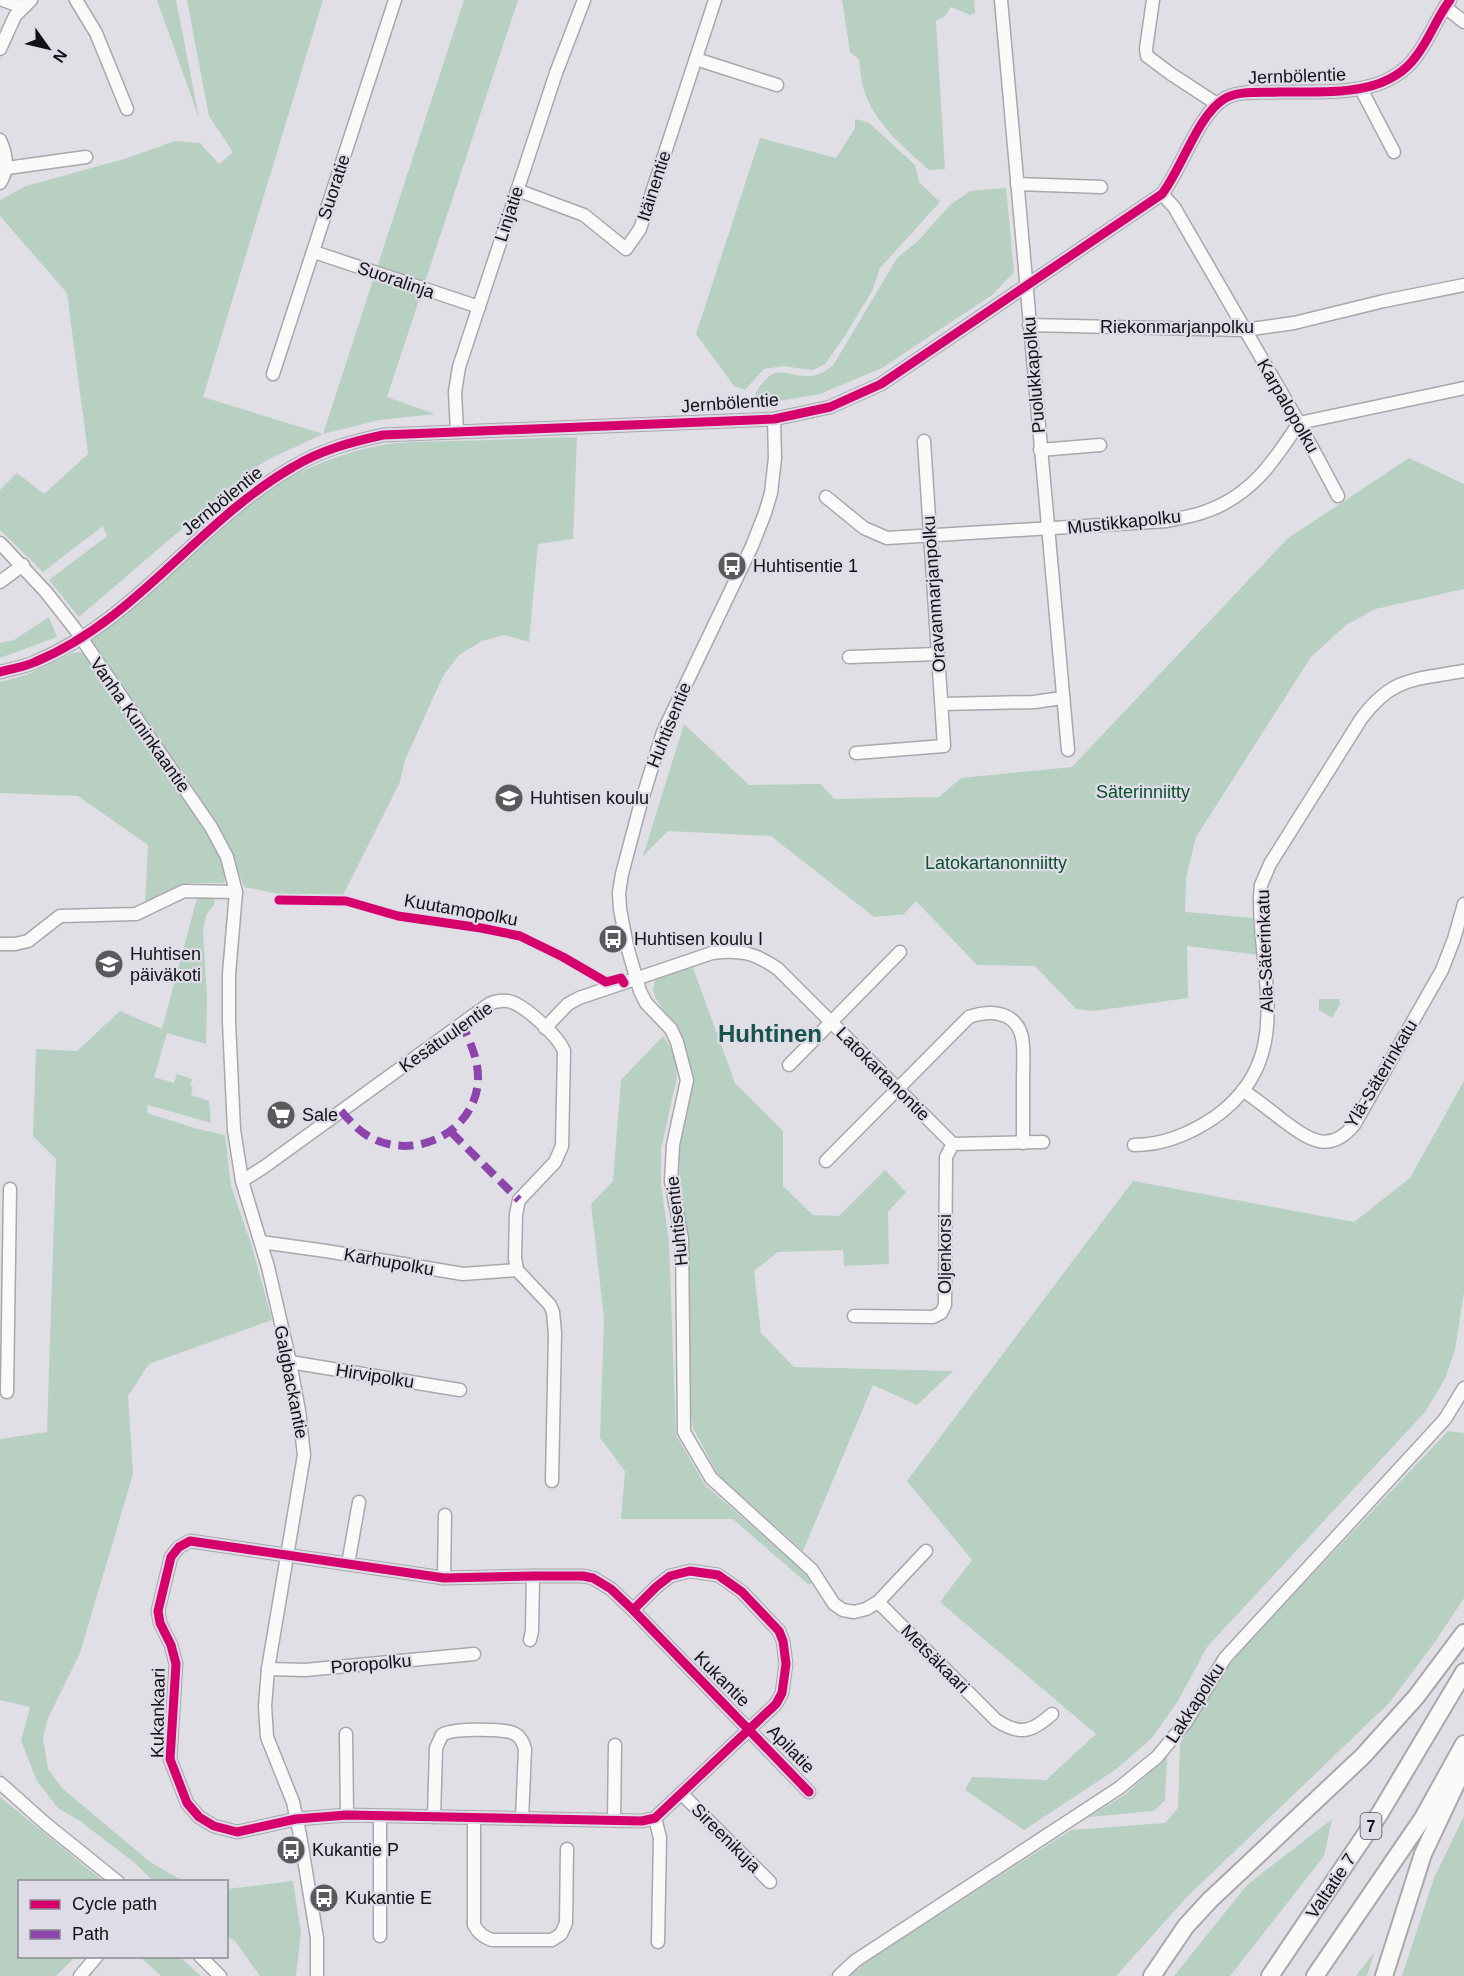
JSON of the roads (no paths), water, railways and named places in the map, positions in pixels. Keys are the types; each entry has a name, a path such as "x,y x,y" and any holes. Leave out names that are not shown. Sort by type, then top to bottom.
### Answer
{"highway":[{"path":"1152,1976 1186,1926 1210,1900 1363,1756 1416,1697 1464,1633"},
{"name":"Valtatie 7","path":"1270,1976 1380,1813 1464,1672"},
{"name":"Valtatie 7","path":"1315,1976 1423,1818 1464,1744"},
{"path":"1384,1976 1423,1854 1464,1767"}],"street":[{"path":"0,50 10,24 26,3 3,0"},
{"path":"76,0 96,33 127,109"},
{"name":"Suoratie","path":"273,374 395,0"},
{"name":"Linjatie","path":"457,432 456,379 558,65 584,0"},
{"name":"Itäinentie","path":"517,190 584,215 626,249 640,229 715,0"},
{"name":"Puolukkapolku","path":"1001,0 1068,750"},
{"path":"1153,0 1147,56 1217,104"},
{"path":"1447,3 1464,22"},
{"name":"Jernbölentie","path":"0,672 34,663 80,639 122,610 246,498 293,466 335,446 382,435 774,419 830,407 881,384 1162,194 1177,172 1205,120 1217,104 1226,97 1248,93 1361,89 1386,81 1401,72 1417,57 1447,3"},
{"path":"696,59 777,86"},
{"path":"1361,89 1394,152"},
{"path":"0,140 6,156 7,168 0,183"},
{"path":"7,168 86,157"},
{"path":"1017,184 1101,187"},
{"name":"Karpalopolku","path":"1162,194 1174,207 1299,423 1338,496"},
{"name":"Suoralinja","path":"314,252 479,307"},
{"name":"Riekonmarjanpolku","path":"1029,325 1244,330 1294,323 1384,301 1464,285"},
{"path":"1299,423 1464,388"},
{"name":"Huhtisentie","path":"774,419 775,458 771,493 765,513 752,546 663,732 622,874 620,909 636,979 646,1003 671,1029 677,1042 687,1080 673,1145 671,1181 682,1239 684,1432 711,1478 812,1570 837,1607 854,1612 866,1609 878,1602"},
{"name":"Mustikkapolku","path":"826,497 864,528 887,538 1167,521 1208,511 1244,492 1270,466 1299,423"},
{"name":"Oravanmarjanpolku","path":"856,753 944,747 924,441"},
{"path":"1040,450 1100,444"},
{"name":"Vanha Kuninkaantie","path":"0,543 46,592 211,827 228,858 236,892"},
{"path":"0,582 23,565"},
{"path":"849,657 938,654"},
{"name":"Ala-Säterinkatu","path":"1134,1145 1167,1142 1194,1130 1227,1108 1244,1090 1259,1060 1267,1035 1268,1002 1260,897 1261,885 1270,864 1361,719 1379,697 1400,684 1464,670"},
{"path":"942,704 1034,702 1062,698"},
{"path":"0,944 28,941 60,916 130,915 140,913 184,891 236,892"},
{"name":"Galgbackantie","path":"236,892 229,974 234,1130 242,1181 261,1242 290,1362 304,1455 268,1669 265,1706 267,1737 293,1802 317,1938 317,1976"},
{"name":"Ylä-Säterinkatu","path":"1244,1090 1311,1140 1327,1142 1344,1136 1354,1125 1436,984 1451,948 1464,904"},
{"name":"Latokartanontie","path":"545,1028 568,1004 579,998 712,953 726,951 747,953 762,958 778,969 953,1144"},
{"path":"789,1065 900,952"},
{"name":"Kesätuulentie","path":"242,1181 489,1004 502,1000 513,1003 525,1009 559,1042 564,1051 562,1146 555,1162 519,1200 516,1225 517,1270"},
{"path":"826,1161 969,1017 984,1011 999,1013 1017,1027 1023,1043 1023,1143"},
{"path":"953,1144 1043,1142"},
{"name":"Oljenkorsi","path":"854,1316 933,1317 941,1313 945,1305 945,1157 953,1144"},
{"path":"8,1392 4,1288 10,1189"},
{"name":"Karhupolku","path":"261,1242 463,1274 517,1270"},
{"path":"517,1270 550,1305 553,1312 555,1333 552,1481"},
{"name":"Hirvipolku","path":"290,1362 460,1390"},
{"name":"Lakkapolku","path":"839,1976 855,1961 1119,1788 1157,1757 1186,1722 1225,1658 1445,1419 1464,1388"},
{"path":"348,1564 359,1502"},
{"path":"444,1578 445,1515"},
{"name":"Kukankaari","path":"286,1556 190,1541 179,1547 171,1557 158,1611 160,1623 171,1645 176,1664 170,1760 188,1803 199,1818 214,1826 237,1832 296,1819"},
{"path":"878,1602 926,1551"},
{"name":"Kukantie","path":"286,1556 444,1578 583,1576 593,1578 611,1589 749,1729 655,1818"},
{"path":"633,1611 670,1576 690,1571 718,1575 742,1592 756,1606 779,1631 783,1641 786,1664 782,1693 776,1704 749,1729"},
{"path":"530,1640 533,1576"},
{"name":"Metsäkaari","path":"878,1602 996,1720 1008,1729 1029,1730 1040,1725 1052,1714"},
{"name":"Poropolku","path":"268,1669 304,1670 474,1654"},
{"name":"Apilatie","path":"749,1729 809,1792"},
{"path":"434,1817 436,1748 442,1735 454,1730 511,1732 523,1742 525,1749 522,1819"},
{"path":"346,1734 347,1815"},
{"path":"614,1820 615,1745"},
{"path":"0,1784 117,1880"},
{"name":"Sireenikuja","path":"682,1794 770,1882"},
{"path":"296,1819 347,1815 642,1821 655,1818 660,1838 658,1942"},
{"path":"380,1816 380,1936"},
{"path":"474,1819 474,1925 477,1931 492,1940 552,1940 561,1934 566,1923 567,1849"},
{"path":"80,1976 95,1958"},
{"path":"202,1958 220,1976"}],"place":[{"name":"Huhtisentie 1","path":"732,566"},
{"name":"Huhtisen koulu","path":"509,798"},
{"name":"Huhtisen koulu I","path":"613,939"},
{"name":"Huhtisen päiväkoti","path":"109,964"},
{"name":"Sale","path":"281,1115"},
{"name":"Kukantie P","path":"291,1850"},
{"name":"Kukantie E","path":"324,1898"}],"district":[{"name":"Huhtinen","path":"770,1033"}],"park label":[{"name":"Säterinniitty","path":"1143,792"},
{"name":"Latokartanonniitty","path":"996,863"}]}
